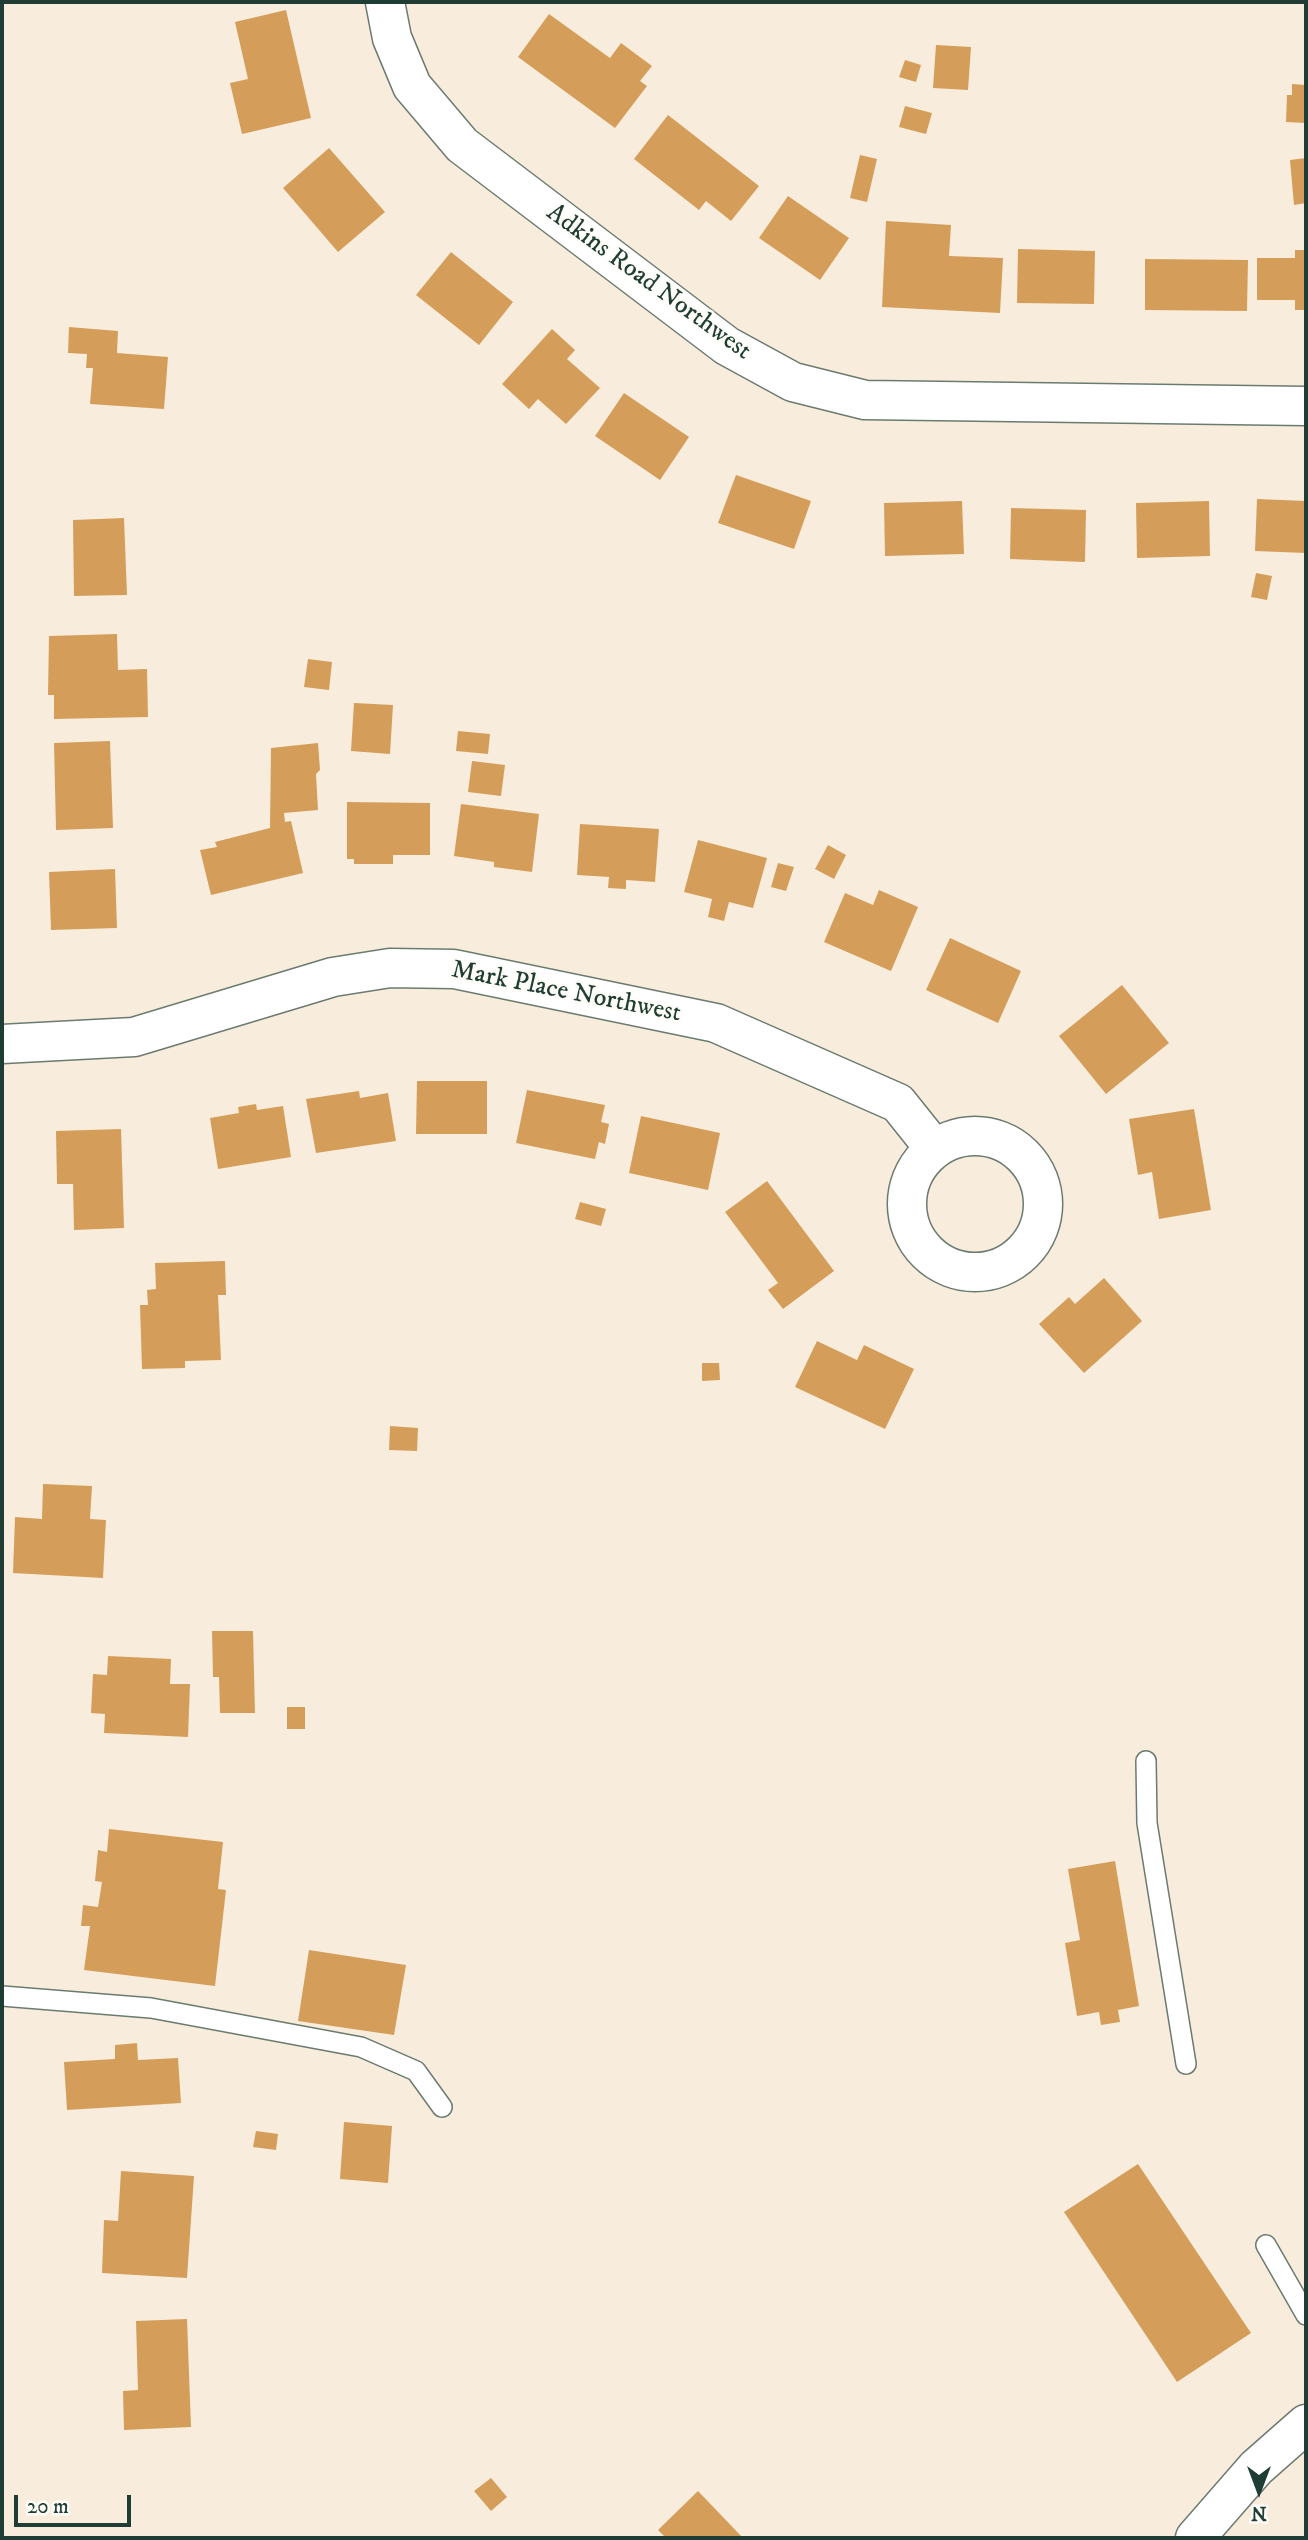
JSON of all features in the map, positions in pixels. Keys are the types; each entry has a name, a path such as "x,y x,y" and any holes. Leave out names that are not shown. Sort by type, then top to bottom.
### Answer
{"street":[{"name":"Adkins Road Northwest","path":"386,2 392,38 412,86 463,145 727,346 793,382 865,400 1306,407"},
{"name":"Mark Place Northwest","path":"2,1044 134,1037 333,977 390,968 454,969 716,1023 898,1103 934,1147"},
{"path":"1195,2538 1256,2468 1306,2424"}],"lane":[{"path":"1146,1761 1147,1823 1186,2064"},
{"path":"2,1996 151,2008 362,2047 416,2071 442,2107"},
{"path":"1266,2245 1306,2315"}],"building":[{"path":"286,10 311,118 242,134 230,83 248,79 235,22"},
{"path":"549,14 610,58 621,43 652,66 640,81 647,86 615,128 518,57"},
{"path":"936,45 971,47 968,90 933,88"},
{"path":"905,60 921,65 916,82 899,77"},
{"path":"1292,84 1306,85 1306,123 1286,122 1287,95 1292,95"},
{"path":"905,106 932,113 926,134 899,127"},
{"path":"668,115 759,186 731,221 706,201 699,210 634,159"},
{"path":"329,148 385,212 338,252 283,188"},
{"path":"860,155 877,159 867,202 850,198"},
{"path":"1306,158 1306,203 1294,205 1290,160"},
{"path":"788,196 849,238 820,280 759,238"},
{"path":"886,221 951,225 949,256 1003,258 1000,313 882,307"},
{"path":"1018,249 1095,251 1094,304 1017,303"},
{"path":"1295,250 1306,250 1306,310 1295,310 1295,300 1257,300 1257,258 1295,258"},
{"path":"451,252 513,302 479,345 416,295"},
{"path":"1145,259 1248,260 1247,311 1145,310"},
{"path":"69,327 118,331 117,353 168,357 164,409 90,404 93,368 86,368 87,354 68,353"},
{"path":"552,329 575,350 567,359 600,388 566,424 538,399 529,409 502,384"},
{"path":"624,393 689,437 660,480 595,436"},
{"path":"736,475 811,501 794,549 718,523"},
{"path":"1257,499 1306,501 1306,553 1255,551"},
{"path":"962,501 964,554 885,556 884,503"},
{"path":"1209,501 1210,556 1137,558 1136,503"},
{"path":"1011,508 1086,510 1085,562 1010,559"},
{"path":"124,518 127,595 74,596 73,520"},
{"path":"1256,573 1272,576 1267,600 1251,597"},
{"path":"117,634 118,670 147,669 148,717 54,719 54,695 48,695 49,636"},
{"path":"308,659 332,662 329,690 304,687"},
{"path":"354,703 393,705 390,754 351,751"},
{"path":"458,731 490,734 488,754 456,751"},
{"path":"110,741 113,828 56,830 54,743"},
{"path":"318,743 318,810 284,813 285,822 291,821 303,873 211,895 200,850 217,847 215,842 270,828 271,748"},
{"path":"472,761 505,765 501,796 468,792"},
{"path":"347,802 430,803 430,855 393,855 393,864 354,864 354,859 347,859"},
{"path":"461,804 539,814 532,872 494,867 494,862 454,856"},
{"path":"580,824 659,829 655,882 626,880 626,889 608,888 609,877 577,875"},
{"path":"698,840 767,858 753,908 729,902 724,921 708,917 712,899 684,892"},
{"path":"828,845 846,855 834,879 815,869"},
{"path":"778,863 794,867 786,891 771,887"},
{"path":"115,869 117,928 51,930 49,872"},
{"path":"879,890 918,907 891,971 824,942 845,893 873,905"},
{"path":"950,938 1021,971 998,1023 926,990"},
{"path":"1122,985 1169,1043 1106,1094 1059,1036"},
{"path":"417,1081 487,1081 487,1134 416,1134"},
{"path":"527,1090 605,1105 601,1122 609,1124 605,1144 599,1142 595,1159 516,1143"},
{"path":"359,1091 360,1098 388,1093 396,1141 316,1153 306,1099"},
{"path":"256,1104 257,1110 283,1106 291,1157 218,1169 210,1118 239,1113 238,1107"},
{"path":"1194,1109 1211,1210 1159,1219 1152,1172 1138,1175 1129,1119"},
{"path":"641,1116 720,1133 708,1190 629,1173"},
{"path":"121,1129 124,1228 74,1230 73,1184 57,1184 56,1131"},
{"path":"767,1181 834,1271 783,1309 768,1290 778,1283 725,1212"},
{"path":"580,1202 606,1209 601,1226 575,1219"},
{"path":"225,1261 226,1295 218,1295 221,1360 185,1361 185,1368 142,1369 140,1305 148,1305 147,1290 156,1289 155,1263"},
{"path":"1104,1278 1142,1321 1084,1373 1039,1324 1069,1297 1075,1304"},
{"path":"817,1341 857,1360 864,1345 914,1369 885,1429 795,1387"},
{"path":"702,1363 719,1363 720,1380 702,1381"},
{"path":"390,1426 418,1428 417,1451 389,1450"},
{"path":"43,1484 92,1486 90,1519 106,1520 103,1578 13,1573 15,1517 42,1519"},
{"path":"212,1631 253,1631 255,1713 220,1713 219,1677 213,1677"},
{"path":"108,1656 171,1659 170,1684 190,1684 188,1737 104,1733 105,1714 91,1713 93,1674 107,1675"},
{"path":"287,1707 305,1707 305,1729 287,1729"},
{"path":"109,1829 223,1842 218,1889 226,1890 215,1986 84,1970 90,1926 81,1926 83,1905 98,1907 102,1882 95,1881 98,1850 107,1852"},
{"path":"1115,1861 1139,2006 1118,2010 1120,2022 1101,2025 1099,2012 1077,2016 1065,1943 1080,1940 1068,1869"},
{"path":"309,1950 406,1965 394,2035 298,2021"},
{"path":"137,2043 138,2060 178,2058 181,2103 67,2110 64,2062 115,2059 115,2045"},
{"path":"344,2122 392,2126 388,2183 340,2179"},
{"path":"256,2131 278,2134 276,2150 253,2147"},
{"path":"1138,2164 1251,2333 1177,2382 1064,2212"},
{"path":"121,2171 194,2176 187,2278 102,2273 104,2220 118,2221"},
{"path":"187,2319 191,2427 124,2430 123,2391 138,2390 136,2321"},
{"path":"491,2478 507,2497 491,2511 474,2491"},
{"path":"698,2491 743,2538 666,2538 658,2530"}]}
